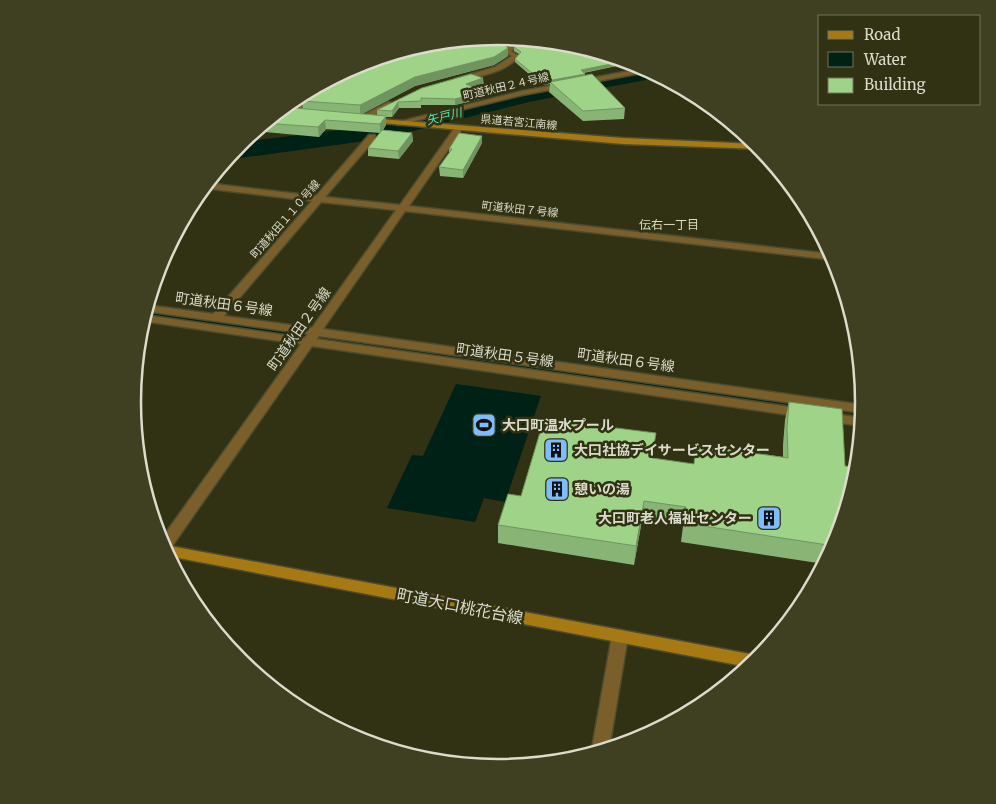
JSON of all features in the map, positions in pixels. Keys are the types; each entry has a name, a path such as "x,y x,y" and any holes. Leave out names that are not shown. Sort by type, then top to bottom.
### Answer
{"main road":[{"path":"289,113 306,115"},
{"name":"県道若宮江南線","path":"355,119 623,141 746,146"},
{"name":"町道大口桃花台線","path":"174,551 744,660"}],"street":[{"path":"448,82 480,74 510,63 516,56 506,51 514,46"},
{"name":"町道秋田２４号線","path":"399,123 522,93 636,72"},
{"path":"293,110 322,94"},
{"path":"355,119 402,98"},
{"name":"町道秋田２号線","path":"169,542 458,128"},
{"name":"町道秋田１１０号線","path":"216,318 372,137"},
{"name":"町道秋田７号線","path":"214,187 824,256"},
{"name":"町道秋田６号線","path":"153,309 216,318 312,337 855,408"},
{"name":"町道秋田５号線","path":"151,319 312,337 854,421"},
{"path":"600,744 620,636"}],"water":[{"name":"大口町温水プール","path":"456,384 541,396 505,502 484,498 475,522 387,508 412,455 423,456"}],"building":[{"path":"498,45 505,45 508,48 494,57 415,77 360,105 306,101 361,72 406,57 451,48"},
{"path":"514,47 545,48 590,57 612,64 581,70 585,74 542,82 540,78 515,59 521,52"},
{"path":"471,74 483,78 466,84 484,92 455,99 421,98 421,101 398,102 392,111 377,110 422,88"},
{"path":"592,74 625,108 583,111 550,82"},
{"path":"296,108 386,116 380,124 325,120 318,127 275,124"},
{"path":"382,130 412,133 398,151 368,148"},
{"path":"459,133 482,136 463,170 439,167 452,149 449,149"},
{"path":"789,402 842,409 845,466 849,466 843,494 825,545 684,523 686,507 644,501 636,546 498,525 508,494 521,496 544,419 656,433 652,458 694,464 696,445 788,458 787,427"}],"waterway":[{"name":"矢戸川","path":"247,149 380,132 533,94 642,75"},
{"path":"152,313 797,404"},
{"path":"834,409 855,412"}],"place":[{"name":"大口町温水プール","path":"484,425"},
{"name":"大口社協デイサービスセンター","path":"556,450"},
{"name":"憩いの湯","path":"557,489"},
{"name":"大口町老人福祉センター","path":"769,518"}],"district":[{"name":"伝右一丁目","path":"669,224"}]}
